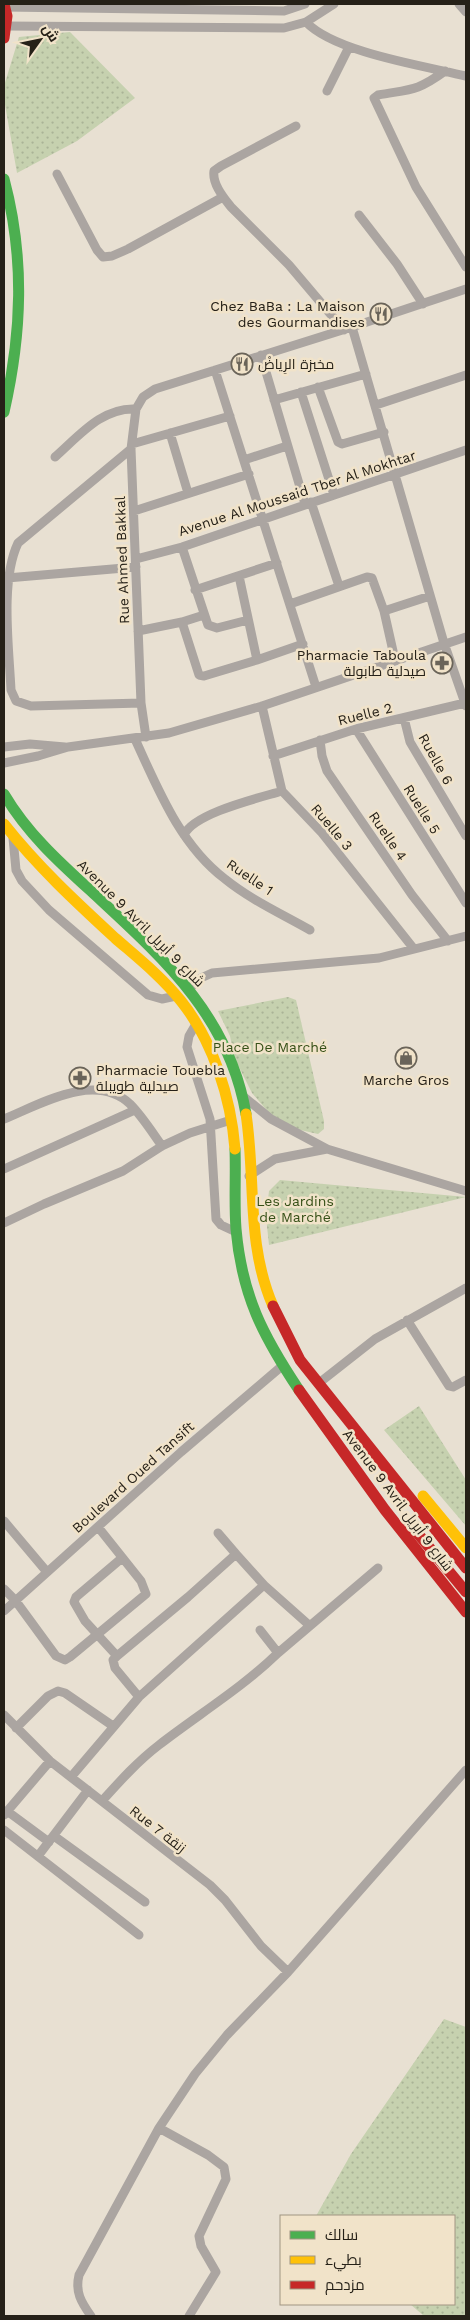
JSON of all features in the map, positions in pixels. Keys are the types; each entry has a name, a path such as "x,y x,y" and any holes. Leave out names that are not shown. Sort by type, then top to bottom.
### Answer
{"highway":[{"path":"4,38 6,26 5,5"},
{"path":"4,179 13,221 19,322 16,358 4,412"},
{"name":"Avenue 9 Avril شارع 9 أبريل","path":"4,794 36,839 189,989 216,1028 234,1064 243,1097 254,1239 260,1274 279,1325 300,1360 466,1568"},
{"name":"Avenue 9 Avril شارع 9 أبريل","path":"4,824 13,837 68,895 176,996 196,1024 222,1081 231,1120 236,1167 236,1232 247,1290 258,1320 282,1366 326,1429 426,1563 466,1612"},
{"name":"Avenue 9 Avril شارع 9 أبريل","path":"327,1394 413,1485 466,1548"},
{"name":"Avenue 9 Avril شارع 9 أبريل","path":"326,1429 466,1592"}],"street":[{"path":"5,5 284,11 305,4"},
{"path":"6,26 284,28 306,22 334,4"},
{"path":"460,4 466,12"},
{"path":"306,22 328,39 349,47 466,76"},
{"path":"327,91 349,47"},
{"path":"445,71 417,89 378,95 374,98 416,187 466,267"},
{"path":"296,126 217,168 213,174 214,178 223,197 348,328 376,405 444,644 466,705"},
{"path":"57,174 97,250 103,257 112,256 128,249 223,197"},
{"path":"359,215 397,264 423,304"},
{"path":"55,457 103,416 120,409 136,409 143,397 155,389 466,289"},
{"path":"261,355 287,446 339,586"},
{"path":"215,370 316,688"},
{"path":"274,400 366,374"},
{"path":"376,405 466,375"},
{"path":"318,388 338,442 342,444 384,432"},
{"path":"301,392 334,495"},
{"name":"Rue Ahmed Bakkal","path":"136,409 132,447 141,703 146,737"},
{"path":"141,703 31,706 16,700 11,690 7,578 14,551 18,543 132,447 170,433 230,416"},
{"path":"170,433 188,493"},
{"path":"244,460 287,446"},
{"name":"Avenue Al Moussaid Tber Al Mokhtar","path":"7,578 136,563 308,503 397,476 466,450"},
{"path":"134,511 249,474"},
{"path":"182,547 208,625 213,628 248,620"},
{"path":"195,590 277,563"},
{"path":"239,576 256,660"},
{"path":"290,604 370,577 376,583 395,660"},
{"path":"384,611 430,596"},
{"path":"138,632 204,615"},
{"path":"182,622 198,675 204,676 303,644"},
{"path":"4,763 68,747 169,733 262,706 466,637"},
{"name":"Ruelle 2","path":"273,756 356,729 466,705"},
{"path":"184,835 188,829 216,812 282,791 262,706"},
{"name":"Ruelle 6","path":"404,718 407,736 414,751 466,836"},
{"name":"Ruelle 5","path":"356,729 466,903"},
{"name":"Ruelle 1","path":"135,739 157,788 184,835 211,867 239,890 310,930"},
{"name":"Ruelle 4","path":"320,740 322,756 327,771 412,895 448,941"},
{"path":"4,747 30,744 68,747"},
{"name":"Ruelle 3","path":"282,791 315,824 414,949"},
{"path":"13,837 18,875 49,910 148,995 162,999 176,996"},
{"path":"189,989 201,978 212,973 379,958 466,936"},
{"path":"196,1024 189,1036 187,1047 211,1125 216,1218 221,1225 236,1232"},
{"path":"4,1119 72,1093 91,1090 108,1092 116,1095 135,1110 162,1146"},
{"path":"243,1097 271,1119 327,1150 343,1153 466,1191"},
{"path":"4,1169 135,1110"},
{"path":"4,1223 123,1171 162,1146 211,1125 231,1120"},
{"path":"249,1176 275,1158 327,1150"},
{"path":"318,1383 376,1338 466,1288"},
{"path":"407,1320 449,1386 453,1388 466,1380"},
{"name":"Boulevard Oued Tansift","path":"4,1610 181,1452 282,1366"},
{"path":"4,1521 47,1572"},
{"path":"4,1588 15,1600 49,1648 60,1659 70,1657 146,1594 141,1582 98,1527"},
{"path":"218,1533 264,1585 309,1626"},
{"path":"139,1697 115,1668 113,1660 236,1554"},
{"path":"117,1656 97,1635 74,1602 76,1597 122,1558"},
{"path":"102,1801 122,1779 158,1746 247,1681 378,1568"},
{"path":"71,1777 139,1697 264,1585"},
{"path":"260,1630 278,1653"},
{"path":"16,1728 48,1696 58,1691 65,1693 113,1726"},
{"name":"Rue 7 زنقة","path":"4,1715 50,1761 210,1885 225,1900 261,1946 288,1972"},
{"path":"50,1761 6,1813 52,1839 145,1902"},
{"path":"91,2316 78,2294 76,2286 79,2275 159,2128 195,2074 227,2035 288,1972 466,1770"},
{"path":"38,1856 88,1790"},
{"path":"4,1830 139,1935"},
{"path":"159,2128 218,2162 226,2172 226,2180 222,2191 199,2236 201,2246 216,2272 189,2316"}],"green space":[{"path":"70,32 135,98 77,141 17,173 4,99 4,86 19,37"},
{"name":"Place De Marché","path":"288,997 296,1000 324,1121 324,1129 318,1134 287,1127 274,1119 252,1093 234,1057 230,1036 218,1011"},
{"name":"Les Jardins de Marché","path":"280,1180 466,1197 269,1245 266,1217 269,1191"},
{"path":"419,1406 466,1480 466,1526 384,1430"},
{"path":"444,2019 466,2027 466,2316 424,2316 411,2305 455,2305 455,2215 317,2215 351,2154"}],"traffic: fast":[{"path":"4,179 11,208 15,238 19,296 15,353 4,412"},
{"path":"4,794 23,822 44,846 143,940 189,990 208,1017 225,1047 237,1079 246,1114"},
{"path":"235,1149 236,1229 243,1275 256,1314 265,1333 299,1390"}],"traffic: slow":[{"path":"4,824 57,883 150,968 181,1001 211,1052 225,1090 235,1149"},
{"path":"246,1114 255,1235 264,1283 273,1306"},
{"path":"423,1496 466,1548"}],"traffic: jam":[{"path":"4,4 7,16 4,38"},
{"path":"273,1306 300,1360 466,1568"},
{"path":"299,1390 385,1510 466,1612"},
{"path":"410,1524 466,1592"}],"place":[{"name":"Chez BaBa : La Maison des Gourmandises","path":"381,314"},
{"name":"مخبزة الرِياضْ","path":"242,364"},
{"name":"Pharmacie Taboula صيدلية طابولة","path":"442,663"},
{"name":"Marche Gros","path":"406,1058"},
{"name":"Pharmacie Touebla صيدلية طويبلة","path":"80,1078"}]}
